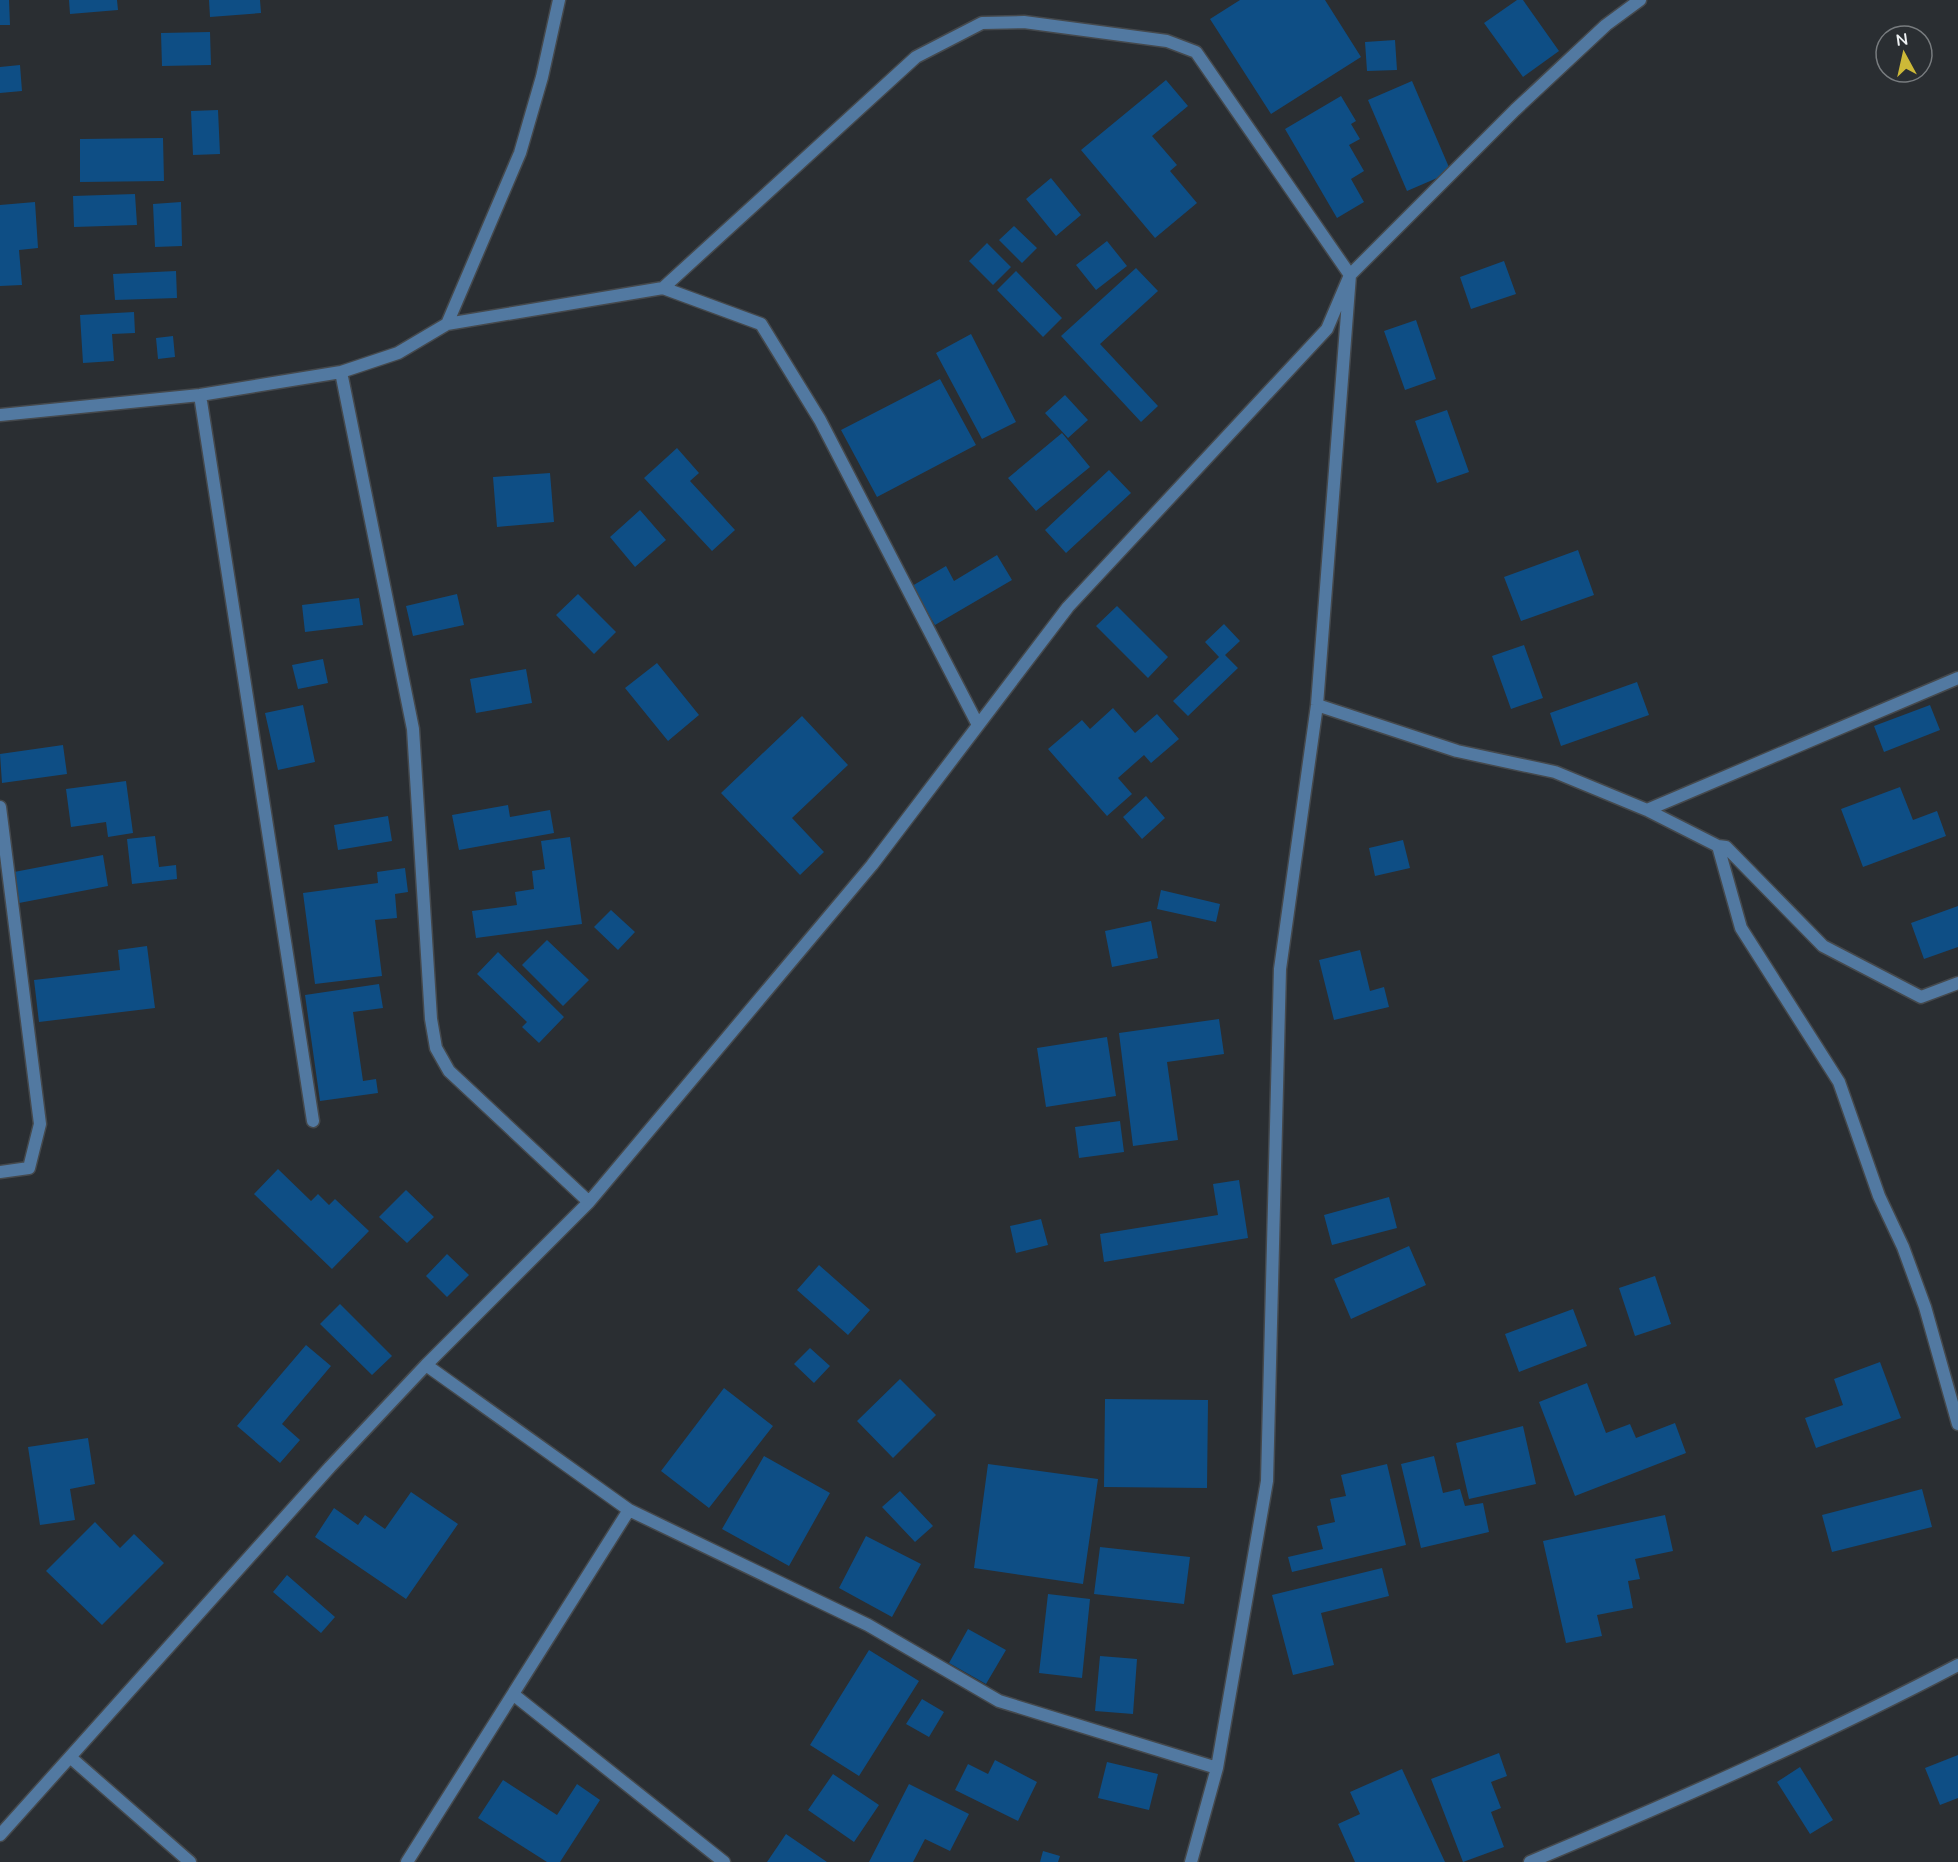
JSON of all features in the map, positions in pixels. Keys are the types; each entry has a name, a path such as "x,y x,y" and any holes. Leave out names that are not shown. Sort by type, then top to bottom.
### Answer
{"street":[{"path":"447,324 520,153 542,77 559,0"},
{"path":"0,1835 330,1467 426,1365 589,1202 872,865 1068,607 1327,329 1350,275 1515,110 1606,25 1640,0"},
{"path":"663,288 916,57 982,22 1024,22 1167,41 1196,52 1350,275 1317,705 1280,969 1267,1480 1217,1768 1191,1862"},
{"path":"0,415 200,395 341,372 398,353 447,324 663,288 761,324 820,420 978,725"},
{"path":"341,372 413,729 431,1018 436,1048 449,1071 589,1202"},
{"path":"200,395 313,1121"},
{"path":"1647,810 1958,678"},
{"path":"1317,705 1457,751 1555,772 1647,810 1718,846 1726,847 1823,946 1921,997 1958,983"},
{"path":"0,807 40,1124 29,1168 0,1172"},
{"path":"1718,846 1741,928 1839,1082 1879,1196 1903,1247 1925,1307 1958,1424"},
{"path":"426,1365 629,1510 868,1625 999,1701 1217,1768"},
{"path":"407,1862 629,1510"},
{"path":"1530,1862 1613,1827 1871,1710 1958,1665"},
{"path":"514,1695 724,1862"},
{"path":"70,1757 190,1862"}],"building":[{"path":"0,0 9,0 10,25 0,25"},
{"path":"69,0 117,0 118,10 70,14"},
{"path":"209,0 260,0 261,13 210,17"},
{"path":"1240,0 1325,0 1361,57 1271,114 1210,19"},
{"path":"1517,0 1523,0 1559,51 1523,77 1484,23"},
{"path":"210,32 211,65 162,66 161,33"},
{"path":"1395,40 1397,70 1367,71 1365,42"},
{"path":"20,65 22,91 0,93 0,67"},
{"path":"1166,80 1188,106 1152,136 1177,165 1170,171 1197,203 1155,238 1081,150"},
{"path":"1412,81 1451,172 1407,191 1368,100"},
{"path":"1341,96 1356,121 1351,124 1360,139 1349,145 1364,171 1351,179 1364,202 1337,218 1285,129"},
{"path":"218,110 220,154 193,155 191,111"},
{"path":"163,138 164,181 80,182 80,139"},
{"path":"1051,178 1081,215 1056,236 1026,199"},
{"path":"135,194 137,225 74,227 73,196"},
{"path":"35,202 38,248 19,250 22,285 0,286 0,205"},
{"path":"181,202 182,246 155,247 153,204"},
{"path":"1014,226 1037,248 1022,263 999,240"},
{"path":"1107,241 1127,266 1096,290 1076,265"},
{"path":"987,243 1011,267 993,285 969,261"},
{"path":"1504,261 1516,294 1471,309 1460,277"},
{"path":"1136,268 1158,291 1100,344 1158,406 1141,422 1061,336"},
{"path":"176,271 177,298 115,300 113,274"},
{"path":"1016,271 1062,318 1043,337 997,290"},
{"path":"134,312 135,333 112,334 114,361 83,363 80,315"},
{"path":"1416,320 1436,379 1405,390 1384,331"},
{"path":"971,334 1016,422 982,439 936,353"},
{"path":"173,336 175,357 158,359 156,338"},
{"path":"940,379 976,445 877,497 841,430"},
{"path":"1065,395 1088,420 1068,438 1045,413"},
{"path":"1447,410 1469,472 1437,483 1415,421"},
{"path":"1062,433 1090,467 1036,511 1008,478"},
{"path":"677,448 699,473 690,481 735,530 712,551 644,478"},
{"path":"1109,470 1131,493 1066,553 1045,530"},
{"path":"550,473 554,522 497,527 493,477"},
{"path":"640,510 666,540 635,567 610,537"},
{"path":"1578,550 1594,595 1521,621 1504,577"},
{"path":"997,555 1012,580 935,625 912,586 946,566 954,581"},
{"path":"457,594 464,625 413,636 406,606"},
{"path":"578,594 616,632 594,654 556,615"},
{"path":"359,598 363,625 305,632 302,605"},
{"path":"1117,606 1168,657 1148,678 1096,626"},
{"path":"1224,624 1240,641 1225,655 1238,668 1188,716 1173,701 1219,657 1205,642"},
{"path":"1524,645 1543,698 1511,709 1492,656"},
{"path":"323,659 328,683 298,689 292,665"},
{"path":"657,663 699,715 668,741 625,688"},
{"path":"526,669 532,703 476,713 470,679"},
{"path":"1637,682 1649,715 1561,746 1550,713"},
{"path":"303,705 315,762 278,770 265,713"},
{"path":"1930,705 1940,730 1884,752 1874,726"},
{"path":"1113,708 1135,733 1157,714 1179,739 1151,763 1144,755 1118,778 1132,794 1107,816 1048,749 1082,720 1090,729"},
{"path":"802,716 848,765 792,818 824,852 800,875 721,793"},
{"path":"63,745 67,774 2,783 0,754"},
{"path":"126,781 133,833 108,837 106,822 71,827 66,789"},
{"path":"1900,787 1913,820 1937,811 1946,836 1863,867 1841,809"},
{"path":"1146,796 1165,818 1142,839 1123,817"},
{"path":"508,805 510,817 550,810 554,833 459,850 452,815"},
{"path":"388,816 392,841 338,850 334,825"},
{"path":"155,836 159,867 176,865 177,879 132,884 127,839"},
{"path":"570,837 582,924 476,938 472,911 517,905 515,892 534,889 532,871 545,869 541,841"},
{"path":"1403,840 1410,868 1375,876 1369,848"},
{"path":"103,855 108,886 19,903 14,872"},
{"path":"405,868 408,892 395,894 397,918 375,920 382,976 315,984 303,893 378,883 377,872"},
{"path":"1161,890 1220,904 1216,922 1157,909"},
{"path":"1958,906 1958,947 1924,959 1911,923"},
{"path":"611,910 635,932 618,950 594,927"},
{"path":"1151,921 1158,958 1112,967 1105,931"},
{"path":"547,940 589,980 563,1006 522,965"},
{"path":"147,946 155,1008 39,1022 34,980 120,970 118,950"},
{"path":"1360,950 1370,991 1384,987 1389,1007 1334,1020 1319,960"},
{"path":"498,952 564,1017 539,1043 522,1027 527,1022 477,974"},
{"path":"379,984 383,1008 353,1012 363,1081 376,1079 378,1093 320,1101 305,995"},
{"path":"1219,1019 1224,1054 1167,1062 1178,1140 1133,1146 1119,1033"},
{"path":"1107,1037 1116,1096 1046,1107 1037,1048"},
{"path":"1120,1121 1124,1152 1079,1158 1075,1127"},
{"path":"278,1169 311,1201 318,1194 329,1205 335,1199 369,1231 332,1269 254,1194"},
{"path":"1239,1180 1248,1238 1104,1262 1100,1234 1218,1215 1213,1184"},
{"path":"406,1190 434,1217 407,1243 379,1217"},
{"path":"1389,1197 1397,1228 1332,1245 1324,1215"},
{"path":"1041,1219 1048,1245 1016,1253 1010,1226"},
{"path":"1409,1246 1426,1285 1351,1319 1334,1279"},
{"path":"447,1254 469,1275 447,1297 426,1276"},
{"path":"819,1265 870,1310 848,1335 797,1290"},
{"path":"1655,1276 1671,1324 1635,1336 1619,1288"},
{"path":"340,1304 392,1356 372,1375 320,1324"},
{"path":"1573,1309 1587,1346 1519,1372 1505,1334"},
{"path":"306,1345 331,1366 282,1424 300,1440 280,1463 237,1426"},
{"path":"810,1348 830,1366 814,1383 794,1364"},
{"path":"1880,1362 1901,1418 1816,1448 1805,1418 1843,1405 1834,1379"},
{"path":"900,1379 936,1415 893,1458 857,1421"},
{"path":"1587,1383 1606,1433 1630,1424 1636,1438 1675,1423 1686,1453 1575,1496 1539,1402"},
{"path":"724,1388 773,1426 709,1508 661,1471"},
{"path":"1105,1399 1208,1400 1207,1488 1104,1487"},
{"path":"1523,1426 1536,1484 1469,1499 1456,1443"},
{"path":"88,1438 95,1484 70,1489 75,1520 40,1525 28,1447"},
{"path":"764,1456 830,1493 789,1566 722,1529"},
{"path":"1434,1456 1443,1493 1460,1489 1465,1506 1483,1503 1489,1532 1421,1548 1401,1464"},
{"path":"988,1464 1098,1479 1083,1584 974,1568"},
{"path":"1387,1464 1406,1545 1292,1572 1288,1557 1323,1549 1317,1526 1335,1522 1330,1499 1346,1496 1341,1475"},
{"path":"1922,1489 1932,1527 1832,1552 1822,1515"},
{"path":"900,1491 933,1526 915,1542 882,1507"},
{"path":"411,1492 458,1524 406,1599 315,1537 334,1508 358,1525 365,1515 385,1529"},
{"path":"1665,1515 1673,1551 1635,1559 1640,1579 1628,1581 1633,1608 1597,1615 1602,1636 1566,1643 1543,1541"},
{"path":"95,1522 120,1548 134,1534 164,1563 102,1625 46,1571"},
{"path":"866,1536 921,1564 892,1617 839,1588"},
{"path":"1100,1547 1190,1557 1184,1604 1094,1594"},
{"path":"1382,1568 1389,1596 1321,1613 1334,1665 1293,1675 1272,1595"},
{"path":"287,1575 335,1617 321,1633 273,1592"},
{"path":"1048,1594 1090,1599 1082,1678 1039,1673"},
{"path":"968,1629 1006,1650 986,1684 949,1663"},
{"path":"869,1650 919,1681 859,1776 810,1745"},
{"path":"1100,1656 1137,1659 1133,1714 1095,1711"},
{"path":"922,1699 944,1712 929,1737 906,1724"},
{"path":"1499,1753 1507,1776 1491,1782 1501,1808 1491,1812 1504,1847 1463,1862 1431,1779"},
{"path":"1958,1755 1958,1798 1940,1805 1925,1768"},
{"path":"995,1760 1037,1782 1018,1821 955,1790 968,1764 988,1774"},
{"path":"1107,1762 1158,1774 1149,1810 1098,1798"},
{"path":"1800,1767 1833,1820 1810,1834 1777,1782"},
{"path":"1402,1769 1445,1862 1355,1862 1338,1824 1360,1814 1350,1792"},
{"path":"833,1774 879,1805 854,1842 808,1810"},
{"path":"503,1780 557,1815 577,1784 600,1800 560,1862 547,1862 478,1818"},
{"path":"909,1784 969,1814 950,1851 925,1839 913,1862 869,1862"},
{"path":"786,1834 827,1862 767,1862"},
{"path":"1043,1851 1060,1856 1058,1862 1040,1862"}]}
